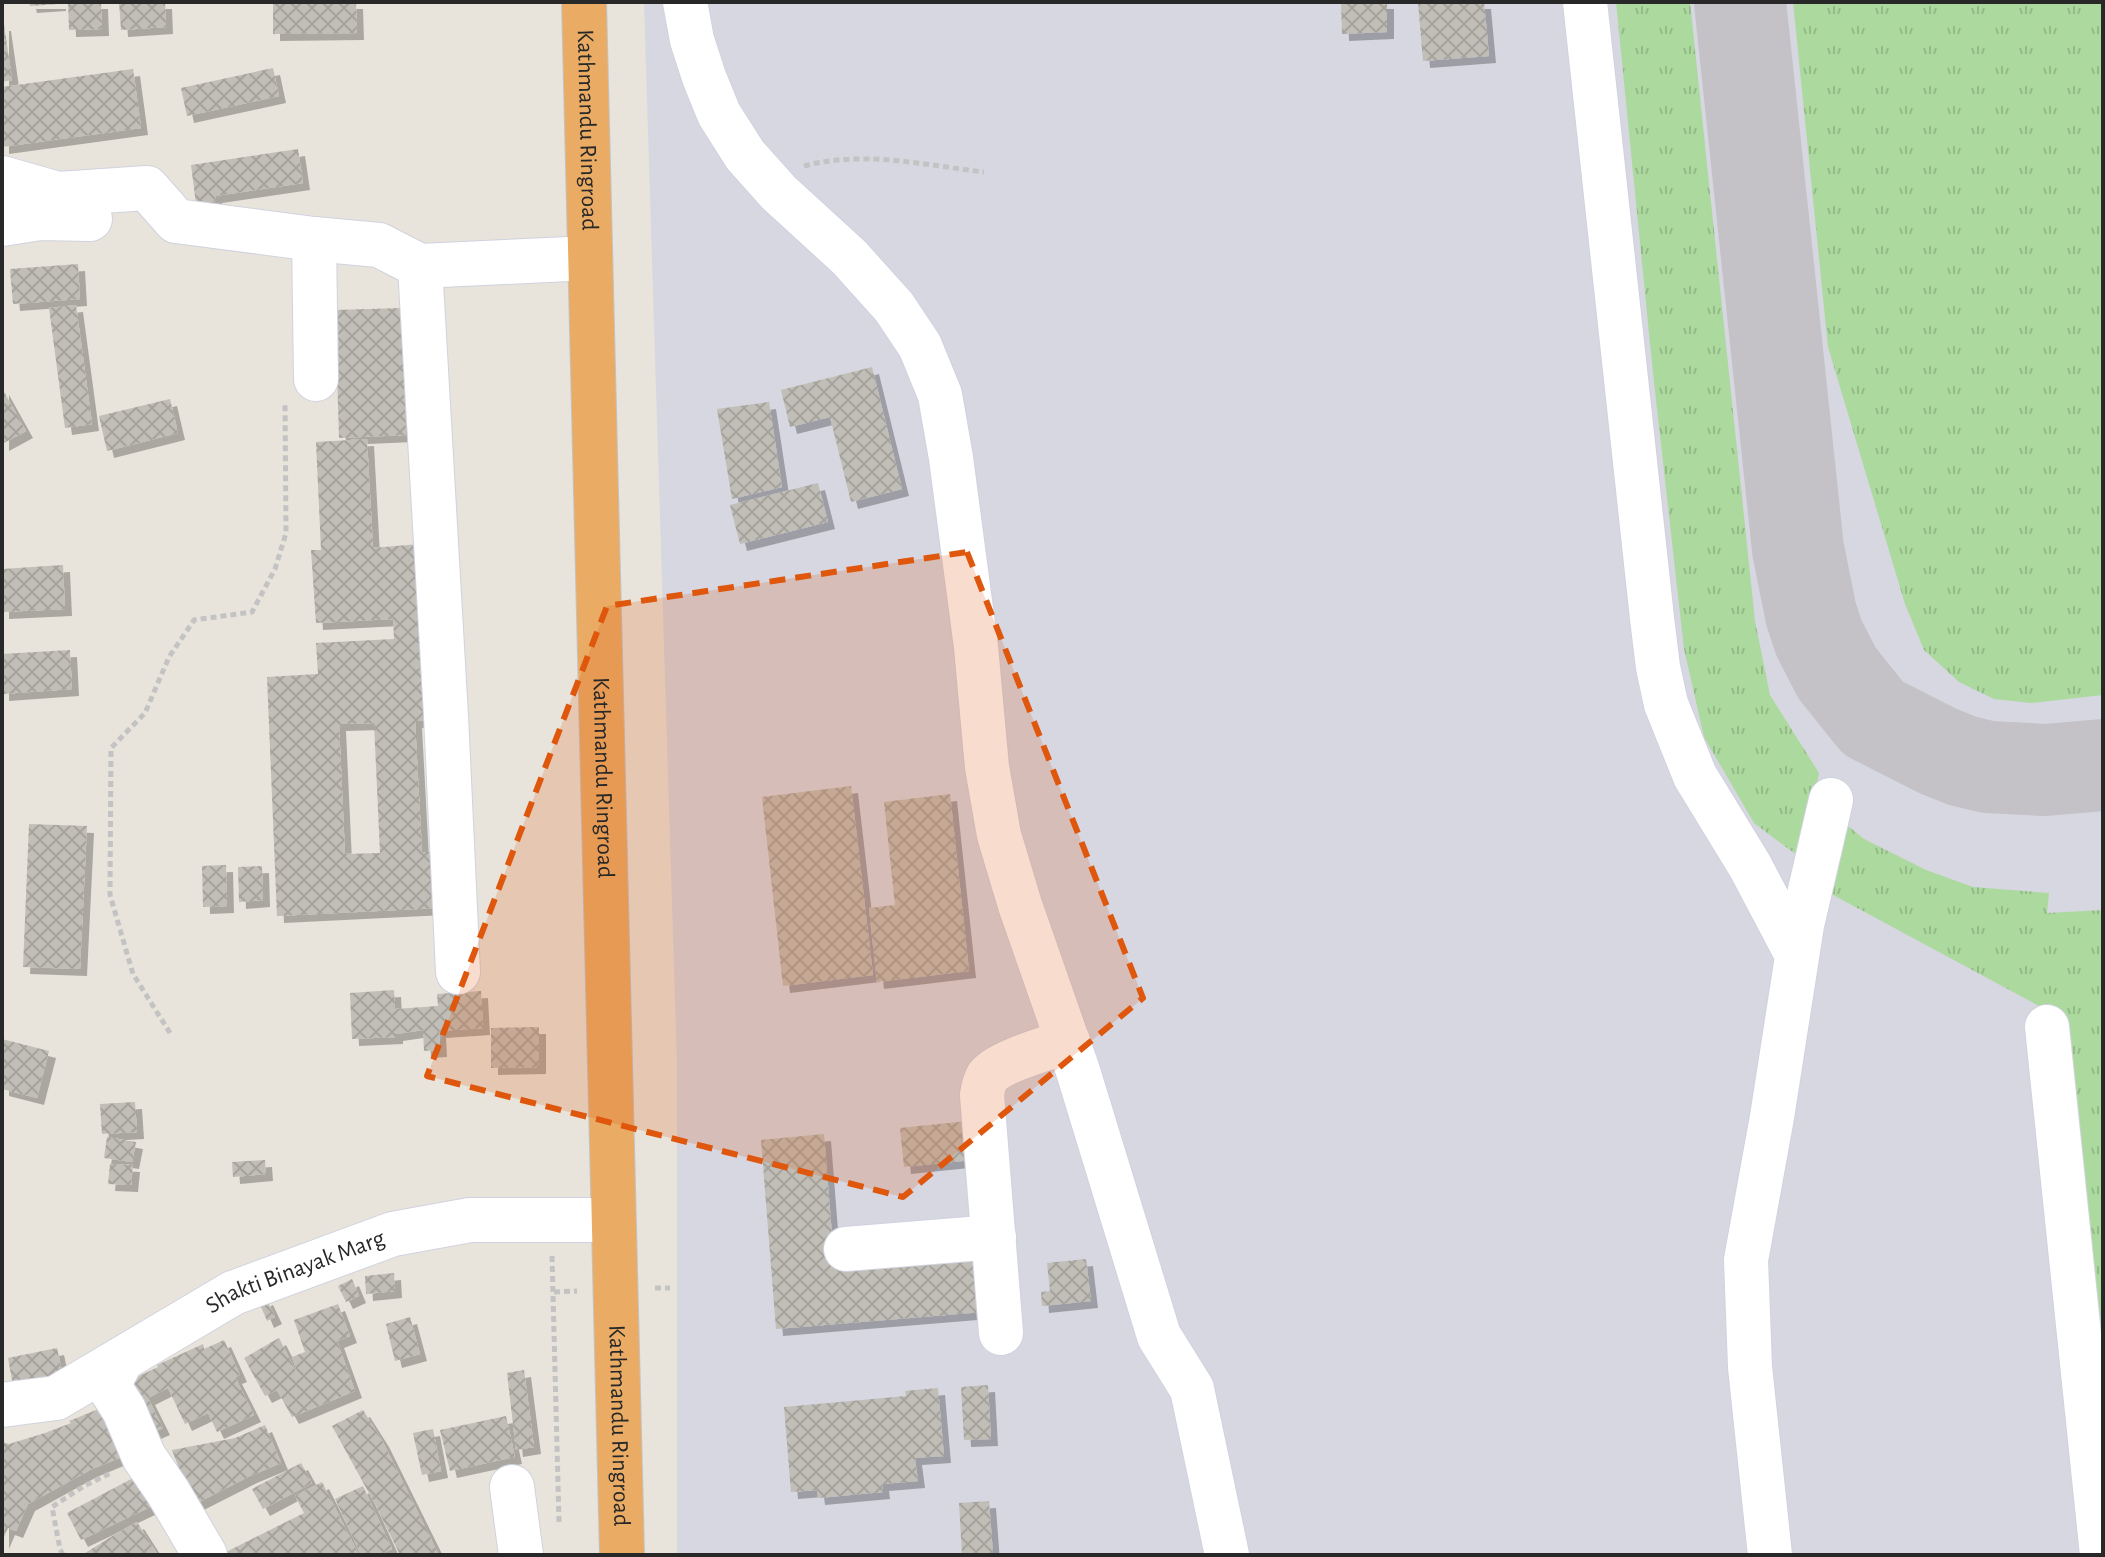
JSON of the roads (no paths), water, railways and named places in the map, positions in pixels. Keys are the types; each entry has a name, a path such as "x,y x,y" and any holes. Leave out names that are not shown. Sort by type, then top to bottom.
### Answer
{"highway":[{"name":"Kathmandu Ringroad","path":"584,2 622,1555"}],"street":[{"path":"685,2 692,40 704,77 719,114 745,155 779,193 849,257 894,307 920,346 940,395 976,647 987,767 999,835 1068,1041 1159,1336 1192,1389 1227,1555"},
{"path":"1585,2 1652,618 1666,704 1695,776 1750,866 1797,955"},
{"path":"2,178 58,194 147,188 176,221"},
{"path":"2,224 40,218 176,221 379,245 420,266 590,258"},
{"path":"314,239 316,379"},
{"path":"420,266 458,972"},
{"path":"1770,1555 1750,1367 1746,1260 1802,925 1831,800"},
{"path":"2047,1027 2102,1555"},
{"path":"1001,1333 982,1095 984,1083 989,1074 1002,1066 1068,1041"},
{"name":"Shakti Binayak Marg","path":"2,1405 56,1398 233,1293 393,1234 470,1220 613,1220"},
{"path":"846,1249 994,1237"},
{"path":"122,1359 108,1385 124,1410 144,1457 205,1555"},
{"path":"512,1487 521,1555"}]}
